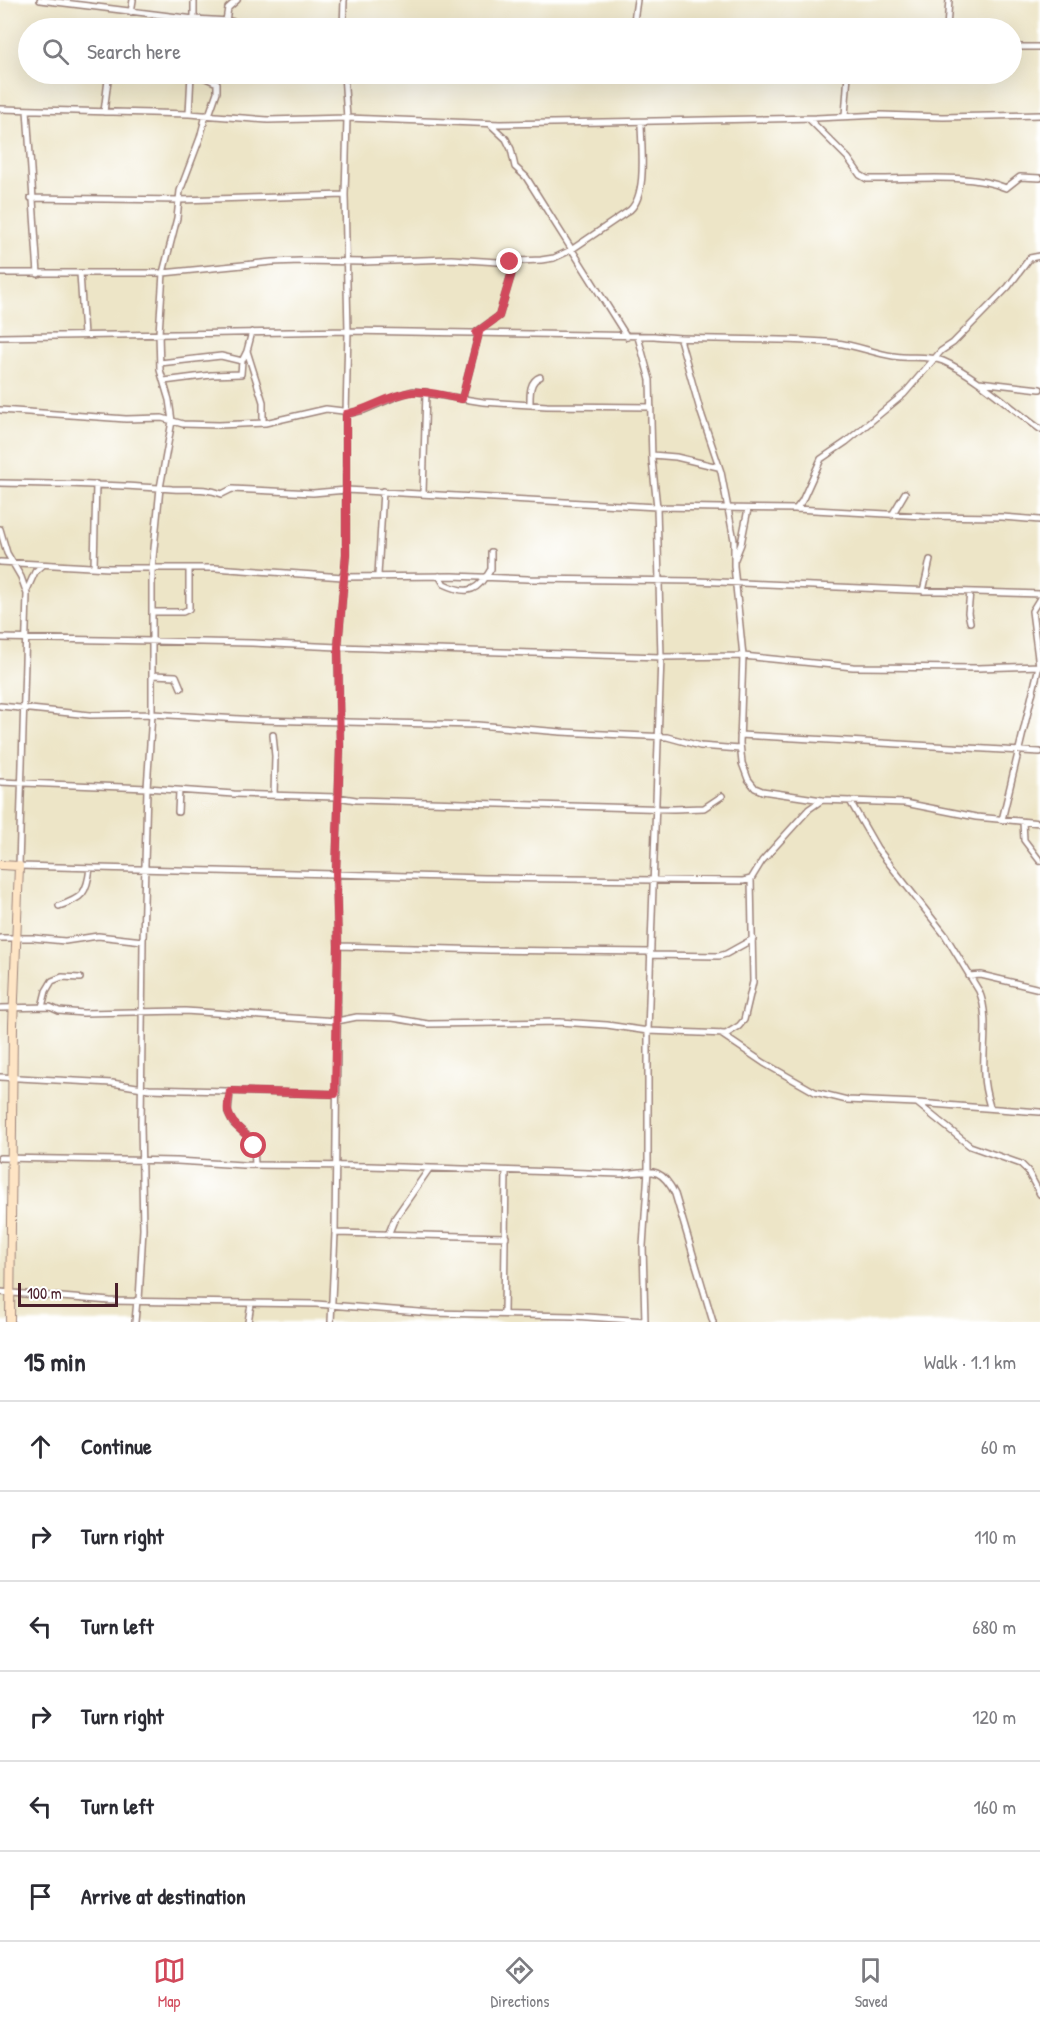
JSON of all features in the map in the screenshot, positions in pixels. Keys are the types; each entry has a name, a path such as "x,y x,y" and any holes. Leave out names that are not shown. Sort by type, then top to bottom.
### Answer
{"street":[{"path":"40,0 185,18"},
{"path":"131,12 132,0"},
{"path":"194,0 194,18"},
{"path":"226,18 228,8 237,0"},
{"path":"343,18 344,0"},
{"path":"634,18 637,0"},
{"path":"948,18 949,0"},
{"path":"1022,46 1040,47"},
{"path":"105,112 108,84"},
{"path":"189,114 190,84"},
{"path":"135,1322 142,1229 143,940 147,789 152,714 152,569 160,488 172,421 160,363 159,333 163,273 183,183 217,92 217,84"},
{"path":"331,1322 335,1233 338,946 336,873 340,722 338,647 346,554 348,331 345,195 347,118 345,84"},
{"path":"845,116 847,84"},
{"path":"0,109 189,114 268,120 347,118 490,123 641,122 845,116 1040,115"},
{"path":"27,110 38,274"},
{"path":"809,118 848,158 860,175 867,179 962,179 996,184 1006,189 1020,177 1040,178"},
{"path":"0,273 163,273 272,262 547,260 571,250 630,210 637,202 642,175 641,122"},
{"path":"490,123 506,139 515,167 526,177 627,337"},
{"path":"32,198 180,200 345,195"},
{"path":"796,509 821,459 842,445 904,394 934,358 953,343 1003,293 1030,258 1040,256"},
{"path":"462,399 477,333 499,316 515,262"},
{"path":"80,273 84,335"},
{"path":"0,337 348,331 789,340 835,343 893,356 934,358 950,364 1040,429"},
{"path":"164,381 241,374 242,361 252,332"},
{"path":"0,1292 111,1301 332,1306 432,1313 504,1313 645,1322 648,1030 661,657 657,507 652,455 651,407 648,370 638,337"},
{"path":"680,339 700,410 721,472 734,540 743,656 740,749 744,772 755,788 822,800 906,803 965,815 1040,823"},
{"path":"247,351 263,402 263,423"},
{"path":"160,363 221,356 242,361"},
{"path":"530,405 532,384 540,377"},
{"path":"977,382 1040,389"},
{"path":"423,493 426,392"},
{"path":"0,410 126,419 162,418 196,424 263,423 326,409 343,411 346,414 364,410 407,393 426,392 462,399 530,405 651,407"},
{"path":"652,455 675,457 719,467"},
{"path":"0,483 209,489 222,494 232,489 313,493 346,490 657,507 796,509 1040,520"},
{"path":"94,567 96,484"},
{"path":"378,575 383,492"},
{"path":"892,514 905,493"},
{"path":"734,561 741,544 748,509"},
{"path":"0,529 12,562 27,590"},
{"path":"439,576 444,584 468,590 477,588 491,568 491,552"},
{"path":"923,591 930,560"},
{"path":"0,562 26,565 152,569 215,568 343,577 378,575 736,582 1040,596 1032,611 1040,666 1002,820"},
{"path":"10,1322 15,938 25,708 27,590 35,572 43,565"},
{"path":"152,612 183,612 189,609 189,568"},
{"path":"970,592 968,614 970,622"},
{"path":"0,638 153,640 661,657 743,656 853,667 1040,666"},
{"path":"152,675 176,676 181,688"},
{"path":"0,706 90,715 152,714 256,720 477,725 671,738 700,746 740,749"},
{"path":"273,735 274,795"},
{"path":"740,735 1040,752"},
{"path":"0,782 337,797 356,800 654,809 704,808 722,796"},
{"path":"178,812 179,791"},
{"path":"0,1008 42,1007 83,1013 185,1011 337,1021 357,1017 393,1018 419,1023 559,1022 721,1034 734,1030 744,1020 753,982 751,879 762,861 809,809 822,800"},
{"path":"850,801 877,848 945,935 983,1001 984,1075 990,1107"},
{"path":"1023,822 1024,840 1040,861"},
{"path":"0,865 485,878 739,881 751,879"},
{"path":"59,906 76,900 84,893 90,868"},
{"path":"0,938 65,941 98,936 143,940"},
{"path":"338,946 719,956 753,939"},
{"path":"969,976 981,975 1040,989"},
{"path":"42,1007 46,990 52,981 62,977 80,978"},
{"path":"721,1034 764,1063 815,1092 847,1100 990,1107 1040,1112"},
{"path":"0,1077 111,1083 142,1088 335,1094"},
{"path":"230,1091 228,1113 234,1123 251,1139 254,1146 255,1165"},
{"path":"917,1103 970,1146 1017,1162 1025,1167 1040,1194"},
{"path":"0,1158 621,1174 648,1170 658,1172 663,1175 675,1194 713,1322"},
{"path":"388,1234 395,1218 429,1169"},
{"path":"504,1313 506,1171"},
{"path":"335,1233 506,1238"},
{"path":"248,1322 251,1304"}],"route":[{"path":"254,1146 251,1139 238,1128 228,1113 230,1091 335,1094 338,946 337,797 340,747 338,647 346,554 346,414 359,412 413,391 462,399 479,333 476,333 499,316 515,262 510,262"}]}
